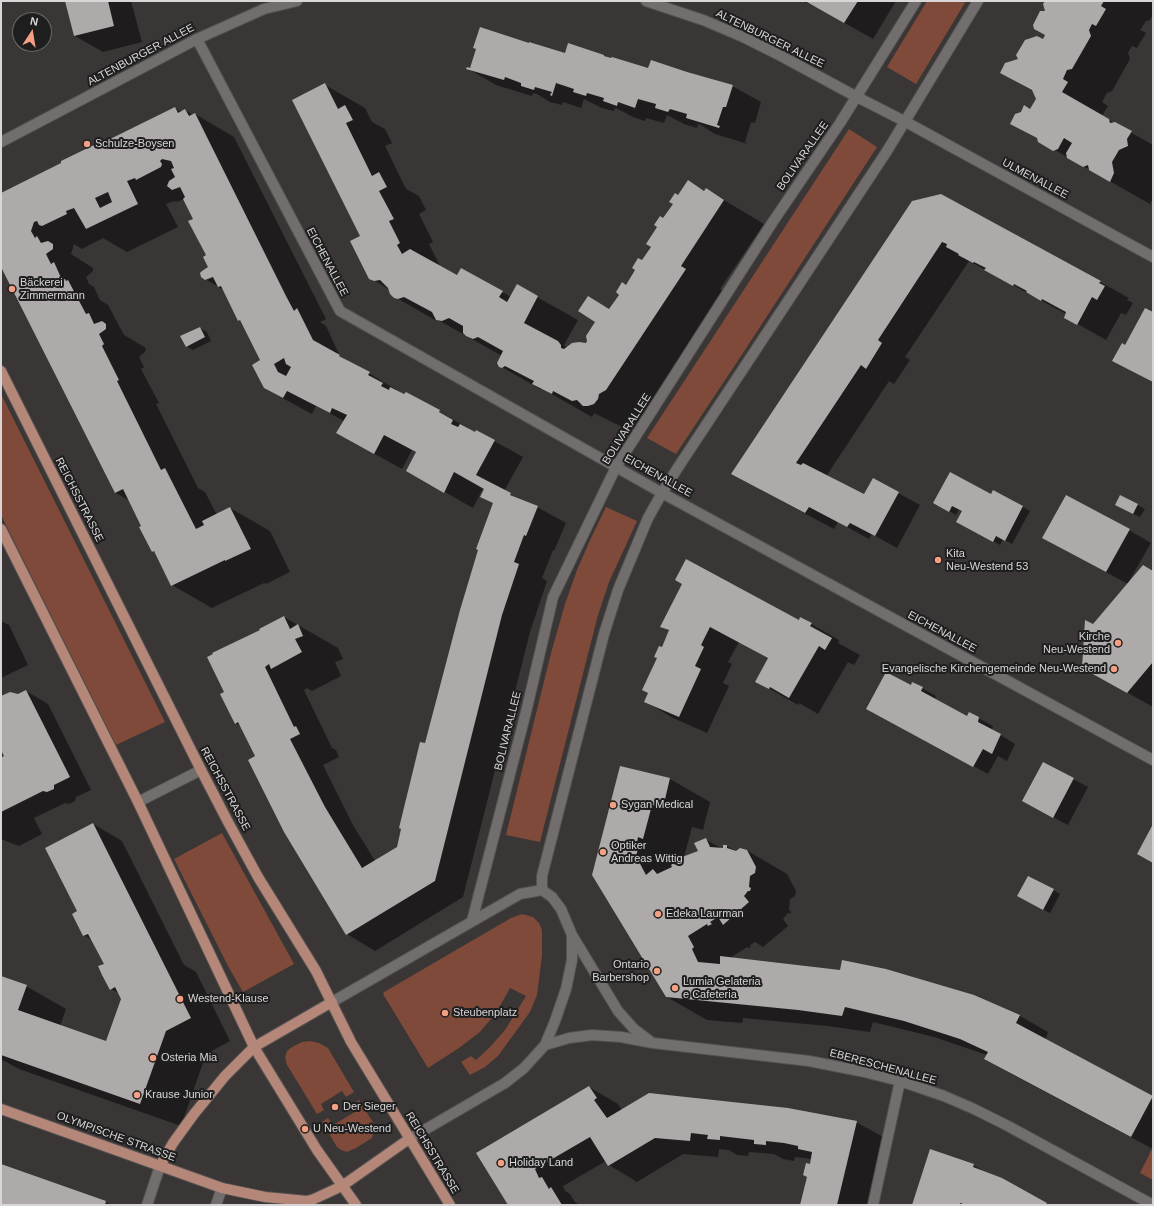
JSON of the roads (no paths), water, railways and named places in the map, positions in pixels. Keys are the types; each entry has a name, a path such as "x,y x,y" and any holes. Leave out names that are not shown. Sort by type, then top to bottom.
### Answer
{"main road":[{"name":"REICHSSTRASSE","path":"1,371 201,770 258,876 316,971 351,1042 450,1205"},
{"path":"1,529 138,802 254,1047 317,1150 356,1205"},
{"path":"160,1166 194,1114 225,1076 254,1047 332,1002"},
{"name":"OLYMPISCHE STRASSE","path":"1,1109 222,1188"},
{"path":"222,1188 265,1197 307,1201 342,1186 409,1139"}],"street":[{"name":"ALTENBURGER ALLEE","path":"1,142 197,38 264,9 296,1"},
{"name":"ALTENBURGER ALLEE","path":"646,1 703,20 743,37 787,59 857,98 906,122"},
{"name":"BOLIVARALLEE","path":"472,921 526,712 553,597 616,467 772,223 857,98 916,1"},
{"path":"542,890 542,876 604,634 618,590 648,518 662,493 906,122 978,1"},
{"name":"EICHENALLEE","path":"197,38 340,312 662,493 1153,760"},
{"name":"ULMENALLEE","path":"906,122 1153,257"},
{"path":"138,802 201,770"},
{"path":"332,1002 520,894 542,890 552,897 561,909 572,935 572,960 566,989 545,1045 524,1068 505,1083 409,1139"},
{"name":"EBERESCHENALLEE","path":"572,935 618,1011 634,1029 653,1043"},
{"name":"EBERESCHENALLEE","path":"545,1045 569,1038 592,1035 621,1037 653,1043 809,1061 900,1081 944,1096 981,1112 1153,1205"},
{"path":"873,1205 900,1081"},
{"path":"146,1205 160,1166"},
{"path":"216,1205 222,1188"}],"place":[{"name":"Schulze-Boysen","path":"87,144"},
{"name":"Bäckerei Zimmermann","path":"12,289"},
{"name":"Kita Neu-Westend 53","path":"938,560"},
{"name":"Kirche Neu-Westend","path":"1118,643"},
{"name":"Evangelische Kirchengemeinde Neu-Westend","path":"1114,669"},
{"name":"Sygan Medical","path":"613,805"},
{"name":"Optiker Andreas Wittig","path":"603,852"},
{"name":"Edeka Laurman","path":"658,914"},
{"name":"Ontario Barbershop","path":"657,971"},
{"name":"Lumia Gelateria e Cafeteria","path":"675,988"},
{"name":"Westend-Klause","path":"180,999"},
{"name":"Steubenplatz","path":"445,1013"},
{"name":"Osteria Mia","path":"153,1058"},
{"name":"Krause Junior","path":"137,1095"},
{"name":"Der Sieger","path":"335,1107"},
{"name":"U Neu-Westend","path":"305,1129"},
{"name":"Holiday Land","path":"501,1163"}]}
